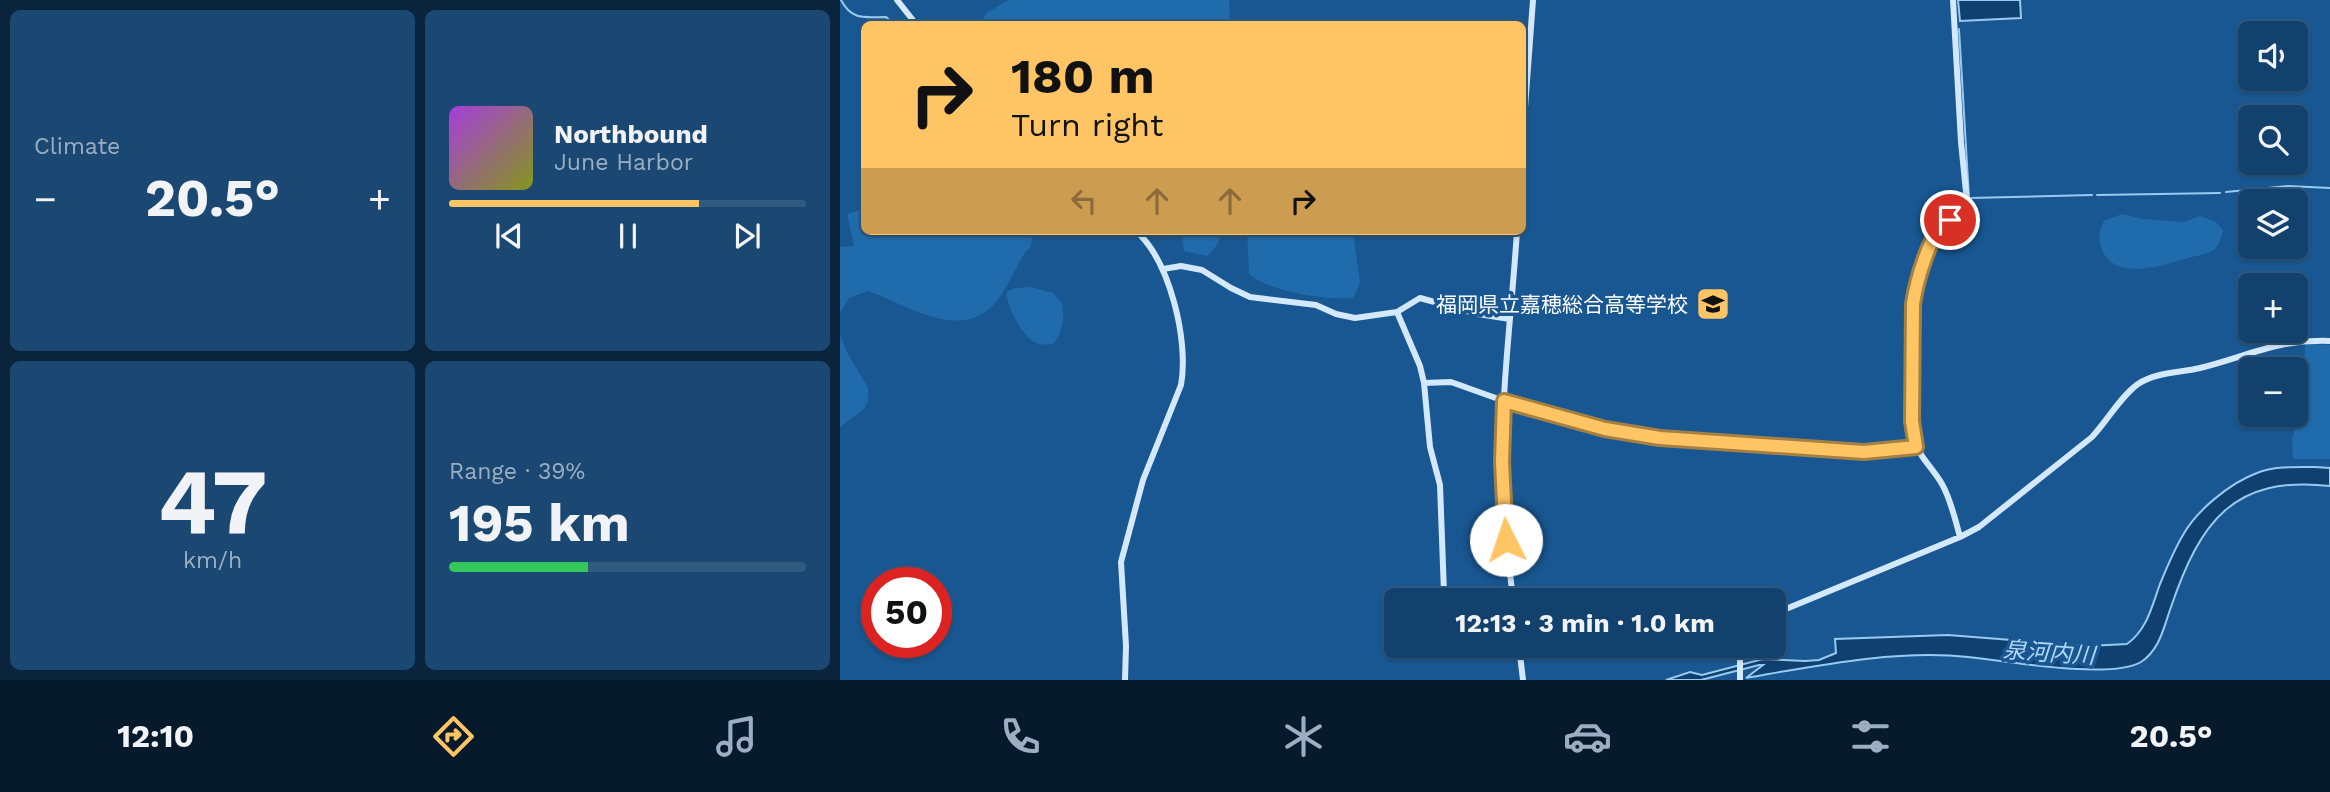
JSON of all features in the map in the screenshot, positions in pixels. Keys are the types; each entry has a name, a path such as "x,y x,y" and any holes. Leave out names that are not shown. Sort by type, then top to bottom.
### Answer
{"street":[{"path":"897,0 914,21"},
{"path":"1526,94 1533,0"},
{"path":"1953,0 1970,232"},
{"path":"1960,537 1941,483 1916,447 1912,421 1913,304 1916,286 1940,226 1950,220 1968,217"},
{"path":"1125,680 1126,646 1121,562 1143,480 1181,385 1184,369 1180,329 1163,269 1152,248 1140,235"},
{"path":"1512,588 1502,462 1517,235"},
{"path":"1163,269 1181,266 1202,270 1250,297 1316,305 1336,314 1355,318 1397,312 1420,298 1478,314 1510,319"},
{"path":"1397,312 1420,366 1424,383 1430,447 1440,485 1444,588"},
{"path":"1786,609 1960,537 1986,521 2092,437 2123,399 2148,379 2201,368 2280,343 2330,341"},
{"path":"1424,383 1451,382 1504,401 1605,429 1660,438 1864,452 1916,447"},
{"path":"1520,658 1523,680"},
{"path":"1740,658 1740,680"}],"shaded area":[{"path":"1009,0 1229,0 1230,21 983,21 986,13"},
{"path":"861,210 861,235 1029,235 1032,239 1030,248 1025,252 1001,295 987,310 972,318 955,321 938,318 868,291 849,298 840,313 840,247 854,246 847,214"},
{"path":"2122,214 2143,219 2184,222 2200,216 2216,222 2223,230 2214,250 2155,267 2130,268 2110,261 2103,252 2100,240 2104,221"},
{"path":"1182,235 1220,235 1217,245 1207,256 1184,251"},
{"path":"1247,235 1354,235 1360,283 1353,298 1299,294 1270,285 1249,274"},
{"path":"1030,287 1053,293 1062,303 1062,325 1053,344 1040,344 1031,340 1012,312 1007,292 1015,288"},
{"path":"840,335 868,388 868,401 864,409 840,427"},
{"path":"2305,344 2330,345 2330,459 2293,459 2292,441 2295,427 2308,427 2308,357 2305,357"}],"water":[{"path":"1958,0 2020,0 2021,18 1960,21"},
{"name":"泉河内川","path":"2278,468 2330,468 2330,486 2268,488 2245,497 2225,510 2208,528 2194,551 2153,651 2141,662 2126,667 2083,669 1968,657 1913,655 1857,660 1746,678 1763,665 1701,680 1666,680 1690,672 1702,675 1763,659 1819,660 1836,653 1835,639 1948,635 2088,646 2127,644 2144,625 2180,541 2205,507 2236,483 2257,473"}],"waterway":[{"path":"841,0 855,15 886,17 891,21"},
{"path":"1959,29 1969,198 2092,195"},
{"path":"2226,192 2288,186 2330,188"},
{"path":"2097,195 2220,193"}],"place":[{"name":"福岡県立嘉穂総合高等学校","path":"1713,304"}],"route":[{"path":"1506,540 1502,462 1504,401 1605,429 1660,438 1864,452 1916,447 1912,421 1913,304 1916,286 1935,235 1940,226 1950,220"}]}
